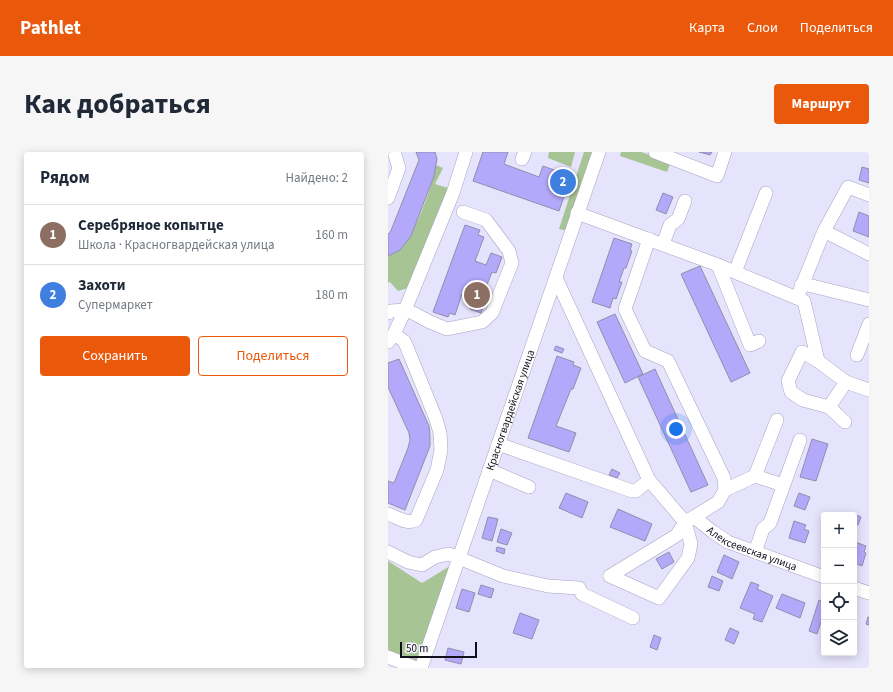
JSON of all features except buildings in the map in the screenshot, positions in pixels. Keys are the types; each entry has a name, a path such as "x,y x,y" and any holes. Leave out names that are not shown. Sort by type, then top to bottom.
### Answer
{"street":[{"path":"388,198 398,168 394,152"},
{"path":"388,514 408,522 416,520 437,470 441,450 440,433 433,412 404,341 391,338 405,310 453,193 466,152"},
{"name":"Красногвардейская улица","path":"421,668 598,152"},
{"path":"655,152 717,176 725,152"},
{"path":"799,292 824,231 848,187 869,195"},
{"path":"735,272 766,193"},
{"path":"663,244 670,225 678,219 685,201"},
{"path":"388,313 391,311 405,310 447,329 482,322 492,313 512,263 510,251 486,220 463,212"},
{"path":"578,213 735,272 799,292 804,301 818,361"},
{"path":"824,231 869,254"},
{"path":"649,239 624,309 645,351 668,361 724,478 725,490"},
{"path":"718,265 750,345 759,341"},
{"path":"556,278 649,480 690,520 691,544 688,558 660,598 610,576 677,535 690,520 718,502 725,490 755,476 778,420"},
{"path":"799,292 808,285 869,300"},
{"path":"857,355 869,324"},
{"path":"845,422 830,407 803,400 792,392 788,381 802,352 818,361 846,382 869,390"},
{"path":"830,407 846,382"},
{"path":"755,552 763,529 770,523 800,440"},
{"path":"498,444 632,492 636,491 649,480"},
{"path":"489,470 529,487"},
{"path":"755,476 783,486"},
{"name":"Алексеевская улица","path":"690,520 728,542 821,576"},
{"path":"388,552 408,562 422,565 436,557 449,554 503,576 548,586 579,588 582,594 633,618"},
{"path":"857,589 869,593"},
{"path":"388,657 416,668"}],"green space":[{"path":"549,152 575,152 571,167 548,158"},
{"path":"584,152 595,152 569,231 559,229"},
{"path":"621,152 641,152 671,162 667,172 620,156"},
{"path":"436,165 443,168 435,184 448,188 411,287 398,291 390,282 388,283 388,256 402,248 412,232 427,196"},
{"path":"388,561 422,583 450,566 418,661 388,650"}],"place":[{"name":"Захоти","path":"563,182"},
{"name":"Серебряное копытце","path":"477,295"}]}
